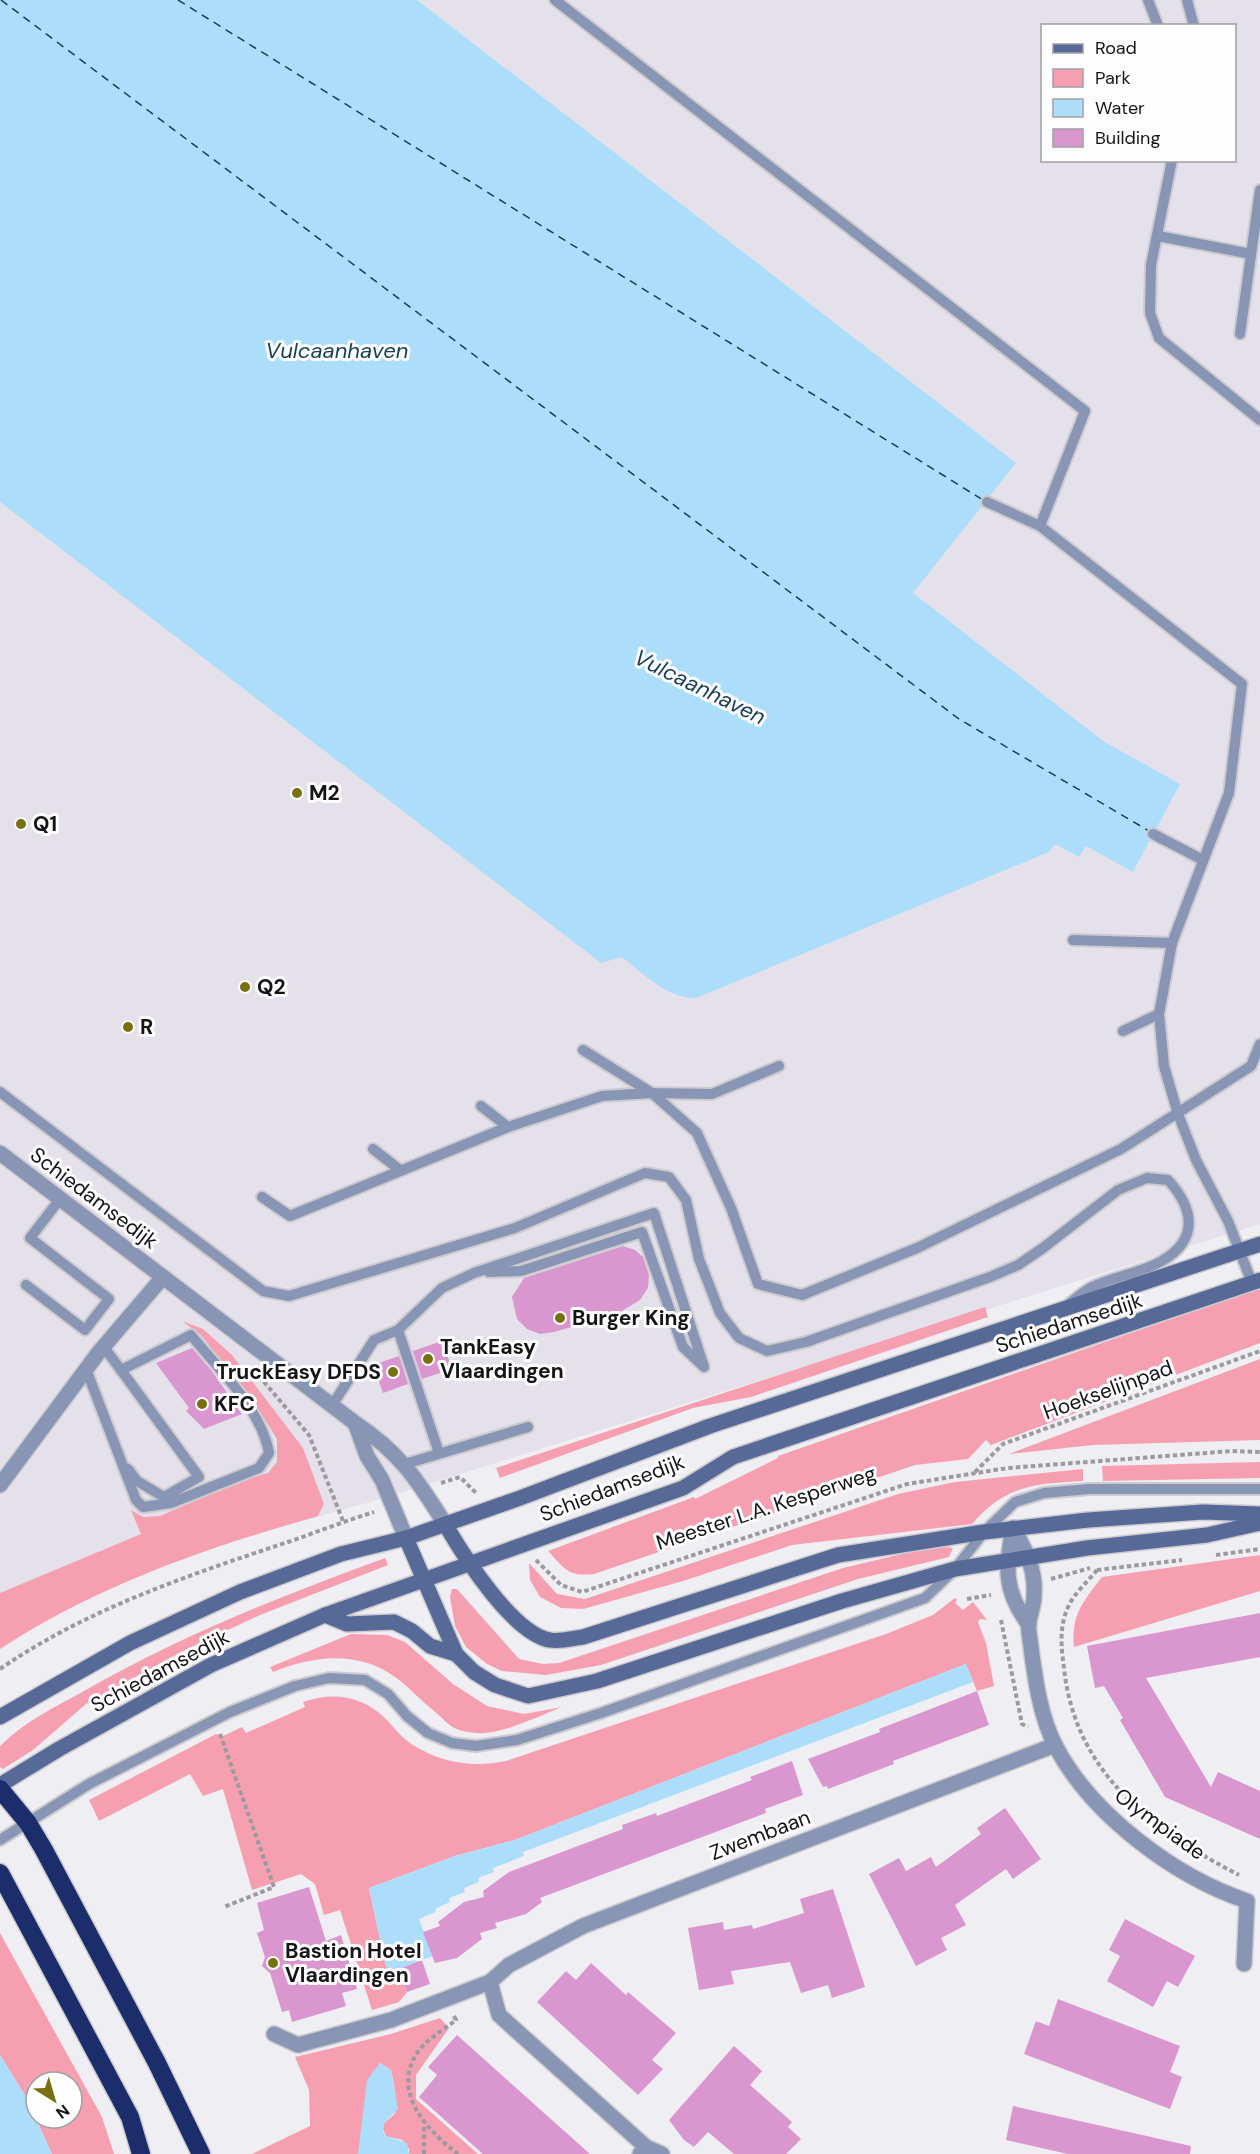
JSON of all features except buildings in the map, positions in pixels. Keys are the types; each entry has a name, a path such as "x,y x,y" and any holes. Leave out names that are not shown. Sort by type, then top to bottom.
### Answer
{"highway":[{"path":"0,1787 28,1823 158,2063 201,2154"},
{"path":"0,1873 130,2117 141,2154"}],"main road":[{"name":"Schiedamsedijk","path":"0,1717 130,1642 240,1592 341,1554 406,1538 710,1425 1260,1244"},
{"name":"Schiedamsedijk","path":"0,1787 59,1749 211,1665 326,1615 683,1488 733,1457 1256,1282"},
{"path":"445,1524 468,1564 527,1630 551,1640 583,1637 838,1555 1013,1528 1203,1512 1260,1514"},
{"path":"406,1538 456,1654 474,1672 495,1685 528,1696 597,1681 842,1600 955,1569 1007,1560 1207,1535 1260,1523"},
{"path":"326,1615 346,1624 394,1622 412,1631 430,1646 456,1654"}],"street":[{"name":"Schiedamsedijk","path":"0,1153 333,1404 355,1423 383,1441 405,1464 445,1524"},
{"name":"Schiedamsedijk","path":"0,1485 103,1347 163,1277"},
{"path":"355,1423 366,1456 382,1480 406,1538"},
{"name":"Olympiade","path":"1013,1528 1030,1557 1035,1597 1027,1622 1037,1687 1055,1745 1077,1781 1111,1817 1160,1855 1221,1892 1247,1901"},
{"name":"Olympiade","path":"1013,1528 1007,1560 1013,1603 1027,1622"},
{"name":"Zwembaan","path":"274,2034 298,2045 391,2020 490,1982 509,1965 583,1926 1055,1745"},
{"path":"1244,1964 1247,1901"},
{"path":"490,1982 493,2001 499,2015 643,2150 662,2154"}],"lane":[{"path":"555,0 1085,411 1040,526"},
{"path":"1148,0 1157,24"},
{"path":"1187,0 1193,24"},
{"path":"1172,162 1151,265 1150,313 1159,338 1260,420"},
{"path":"1240,334 1260,190"},
{"path":"1158,236 1251,254"},
{"path":"987,502 1040,526 1242,684 1229,793 1172,943 1159,1014 1164,1066 1178,1114 1196,1160 1256,1282"},
{"path":"1153,834 1203,860"},
{"path":"1073,940 1172,943"},
{"path":"1123,1032 1159,1014"},
{"path":"583,1050 652,1093 697,1133 730,1208 758,1284 802,1295 928,1243 1121,1149 1251,1066 1260,1044"},
{"path":"262,1197 290,1216 508,1127 602,1096 652,1093 712,1094 779,1066"},
{"path":"0,1092 263,1291 288,1296 515,1228 645,1173 669,1177 686,1200 699,1259 720,1313 739,1338 767,1351 806,1342 990,1277 1018,1265 1118,1190 1147,1178 1168,1180 1183,1197 1191,1219 1185,1237 1171,1255 1154,1265 1091,1288 1058,1312"},
{"path":"481,1106 508,1127"},
{"path":"373,1149 400,1170"},
{"path":"26,1285 85,1330 109,1299 30,1238 60,1199"},
{"path":"333,1404 374,1340 398,1330 442,1288 474,1273 654,1213 704,1367 683,1347 642,1232 521,1271 474,1273"},
{"path":"398,1330 439,1453"},
{"path":"86,1369 136,1500 143,1507 171,1503 259,1468 269,1453 267,1438 248,1405 191,1335 121,1370"},
{"path":"103,1347 199,1477 164,1497 137,1481 116,1451"},
{"path":"405,1464 528,1427"},
{"path":"0,1840 89,1784 230,1712 295,1686 329,1678 365,1680 388,1694 407,1716 428,1733 452,1743 476,1746 517,1740 888,1613 925,1598 955,1569 984,1532 1015,1502 1044,1493 1089,1489 1260,1489"}],"path":[{"name":"Hoekselijnpad","path":"975,1472 1003,1444 1260,1351"},
{"path":"263,1381 309,1435 343,1521"},
{"name":"Meester L.A. Kesperweg","path":"521,1544 561,1585 582,1592 907,1484 975,1472 1220,1452 1260,1452"},
{"path":"425,1491 460,1477 489,1508"},
{"path":"0,1669 24,1652 129,1599 209,1567 392,1506"},
{"name":"Olympiade","path":"1097,1570 1069,1604 1063,1622 1061,1643 1065,1676 1080,1733 1119,1790 1139,1812 1198,1854 1247,1879 1247,1901"},
{"path":"967,1599 991,1595"},
{"path":"224,1907 274,1887 219,1735 227,1731"},
{"path":"448,1998 456,2020 417,2052 407,2074 413,2105 424,2123 458,2154"},
{"path":"424,2123 424,2154"}],"shaded area":[{"path":"0,0 1260,0 1260,1224 374,1501 90,1581 0,1636"}],"green space":[{"path":"1260,1288 1260,1343 991,1445 986,1440 968,1459 915,1465 594,1574 573,1573 548,1551 694,1497 695,1499 778,1456"},
{"path":"985,1307 988,1317 751,1397 693,1408 500,1478 496,1468"},
{"path":"182,1321 203,1329 232,1355 303,1448 324,1504 318,1516 235,1541 154,1570 75,1606 0,1649 0,1593 141,1534 131,1510 143,1517 160,1516 241,1481 268,1473 277,1462 277,1439 260,1412 201,1335"},
{"path":"1260,1359 1260,1440 1093,1445 1009,1454"},
{"path":"1260,1462 1260,1478 1103,1481 1102,1466"},
{"path":"1083,1469 1083,1481 1035,1486 1009,1494 996,1501 972,1524 792,1545 683,1581 583,1609 561,1608 540,1597 530,1580 529,1563 557,1594 585,1599 898,1494 955,1482"},
{"path":"935,1546 953,1548 949,1557 858,1579 601,1665 546,1675 502,1671 487,1664 466,1647 455,1626 450,1597 452,1589 457,1589 519,1659 543,1664 559,1663 843,1568"},
{"path":"1260,1555 1260,1591 1074,1647 1074,1626 1080,1609 1102,1577"},
{"path":"385,1558 388,1565 260,1615 183,1651 86,1704 33,1750 3,1769 0,1767 0,1746 9,1737 29,1722 120,1671 232,1618"},
{"path":"955,1598 957,1600 955,1603 963,1610 973,1602 987,1620 980,1619 978,1622 986,1643 994,1686 977,1691 966,1664 515,1840 455,1856 369,1888 386,1967 399,1969 407,1992 399,2002 372,2010 340,1910 324,1915 315,1884 301,1874 252,1890 223,1789 203,1796 190,1774 99,1821 89,1800 216,1734 223,1736 242,1727 246,1733 305,1707 303,1702 326,1697 348,1698 368,1706 378,1712 409,1742 446,1760 470,1764 506,1761 886,1634 933,1615"},
{"path":"351,1634 387,1635 405,1642 453,1684 487,1706 524,1714 562,1707 507,1728 475,1733 451,1726 395,1677 366,1663 335,1658 304,1662 273,1672 270,1667"},
{"path":"0,1933 76,2070 24,2070 24,2094 0,2055"},
{"path":"440,2018 449,2028 416,2075 416,2099 478,2154 409,2154 409,2149 402,2140 386,2136 382,2127 395,2113 396,2099 391,2070 380,2063 358,2154 252,2154 310,2126 309,2090 295,2057 391,2034"},
{"path":"84,2085 102,2117 114,2154 52,2154 41,2130 84,2130"}],"water":[{"name":"Vulcaanhaven","path":"0,0 417,0 1016,463 913,593 1103,741 1180,784 1133,872 1086,846 1079,857 1055,844 1049,852 696,998 676,994 657,984 622,957 601,963 0,502"},
{"path":"966,1664 973,1682 523,1852 524,1856 493,1868 494,1872 478,1878 479,1882 464,1888 465,1892 449,1898 450,1902 435,1909 436,1912 419,1919 433,1956 399,1969 386,1967 369,1888 455,1856 515,1840"},
{"path":"0,2055 24,2094 24,2130 41,2130 52,2154 0,2154"},
{"path":"380,2063 391,2070 398,2109 384,2123 383,2132 386,2136 407,2143 409,2154 358,2154 367,2080"}],"ferry route":[{"path":"1,0 959,719 1149,831"},
{"path":"178,0 983,500"}],"place":[{"name":"M2","path":"297,793"},
{"name":"Q1","path":"21,824"},
{"name":"Q2","path":"245,987"},
{"name":"R","path":"128,1027"},
{"name":"Burger King","path":"560,1318"},
{"name":"TankEasy Vlaardingen","path":"428,1359"},
{"name":"TruckEasy DFDS","path":"393,1372"},
{"name":"KFC","path":"202,1404"},
{"name":"Bastion Hotel Vlaardingen","path":"273,1963"}]}
